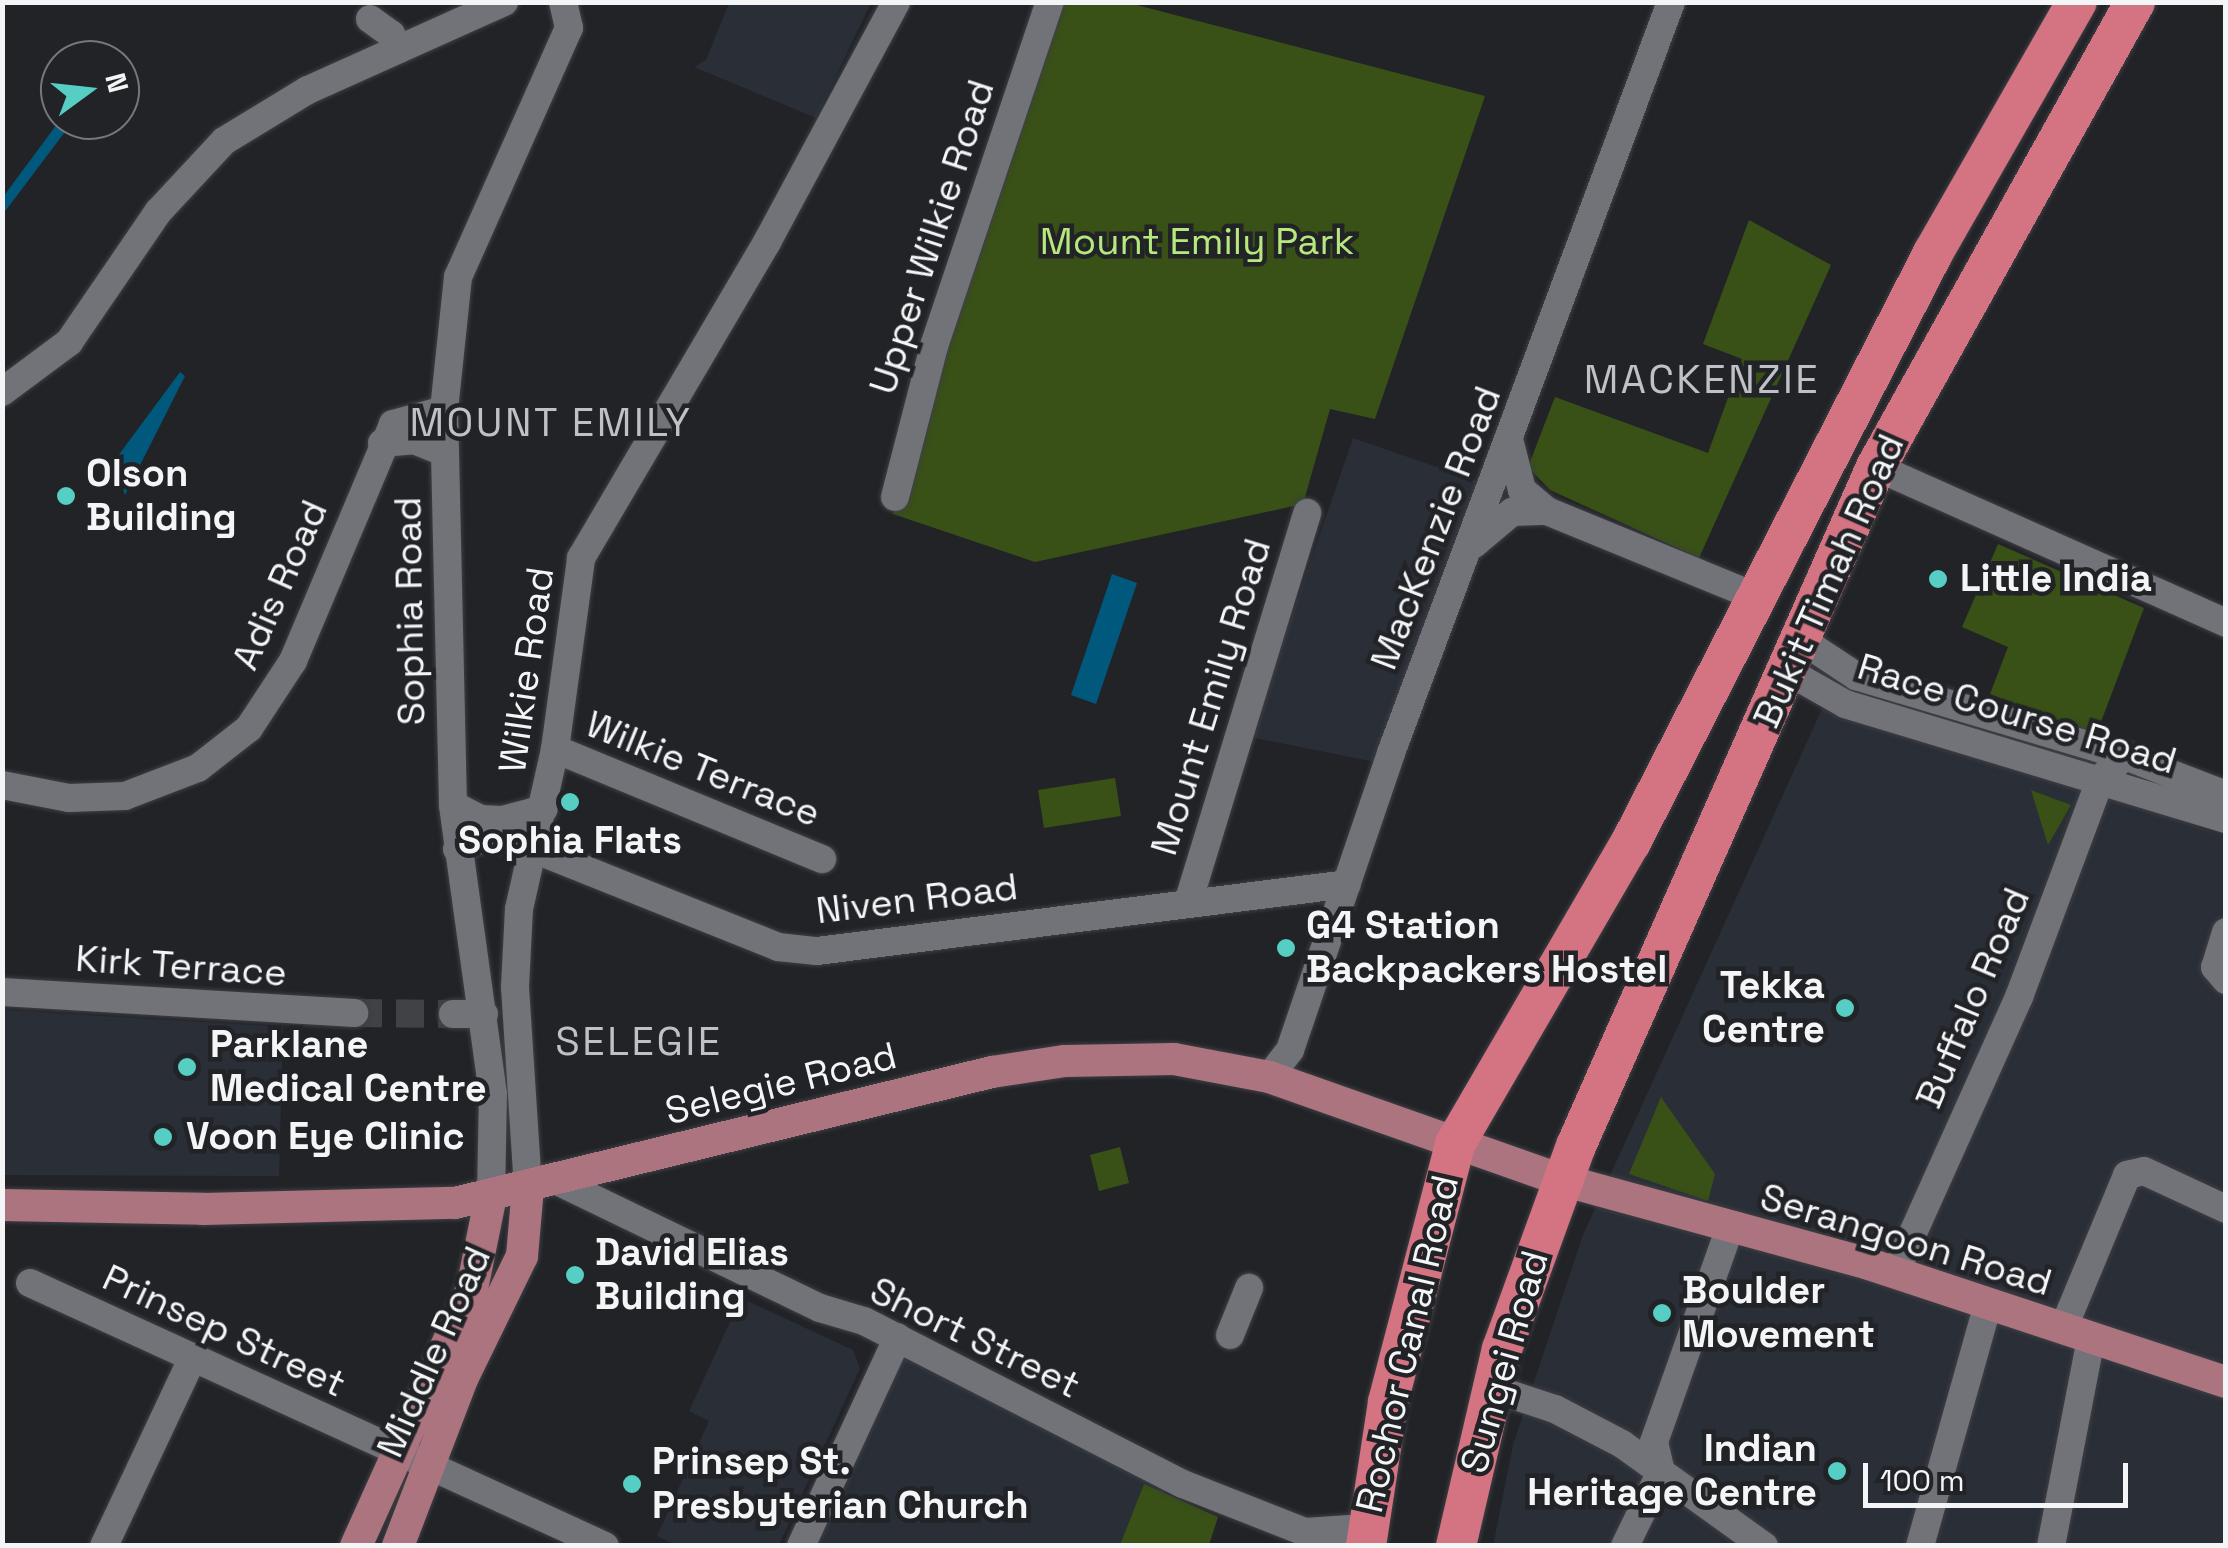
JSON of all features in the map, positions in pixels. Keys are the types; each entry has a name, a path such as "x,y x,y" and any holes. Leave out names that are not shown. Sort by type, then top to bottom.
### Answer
{"highway":[{"name":"Bukit Timah Road","path":"1455,1144 1631,842 1933,253 2077,2"},
{"name":"Bukit Timah Road","path":"1562,1180 1796,657 1876,467 2056,153 2136,2"},
{"path":"2056,153 2092,130 2153,2"},
{"name":"Rochor Canal Road","path":"1366,1537 1388,1402 1455,1144"},
{"name":"Sungei Road","path":"1456,1546 1490,1388 1562,1180"}],"main road":[{"name":"Selegie Road","path":"2,1205 386,1208 492,1196 992,1072 1065,1061 1174,1059 1269,1077 1562,1180"},
{"name":"Serangoon Road","path":"1562,1180 1728,1232 1895,1273 2226,1382"},
{"name":"Middle Road","path":"398,1546 427,1467 522,1256 543,1185"},
{"name":"Middle Road","path":"356,1546 394,1452 472,1288 492,1196"}],"street":[{"path":"2,392 69,342 158,212 224,141 263,113 504,2"},
{"name":"Wilkie Road","path":"543,1185 516,956 532,852 555,749 581,558 768,242 896,2"},
{"name":"Upper Wilkie Road","path":"894,496 934,346 1050,2"},
{"name":"MacKenzie Road","path":"1269,1077 1290,1050 1469,548 1671,2"},
{"path":"370,19 390,34 398,50"},
{"name":"Sophia Road","path":"492,1196 493,1094 484,1014 456,849 453,805 444,410 458,277 569,19"},
{"path":"382,443 400,418 444,410"},
{"path":"382,443 414,440 444,452"},
{"path":"1510,442 1522,490 1547,511 1757,597"},
{"name":"Adis Road","path":"2,785 69,798 126,796 198,768 249,728 293,661 382,443"},
{"path":"1876,467 2226,623"},
{"path":"1469,548 1512,512 1547,511"},
{"name":"Mount Emily Road","path":"1188,904 1307,513"},
{"name":"Race Course Road","path":"1796,657 1856,676 1950,720 2101,778 2226,819"},
{"name":"Race Course Road","path":"1950,720 2124,756 2226,795"},
{"name":"Wilkie Terrace","path":"555,749 822,859"},
{"name":"Buffalo Road","path":"1895,1273 2020,997 2101,778 2124,756"},
{"path":"453,805 482,819 502,820 544,809"},
{"name":"Niven Road","path":"456,849 496,837 778,947 817,951 1347,884"},
{"path":"2220,974 2226,932"},
{"name":"Kirk Terrace","path":"2,992 354,1013"},
{"path":"453,1014 484,1014"},
{"path":"2051,1546 2077,1334 2120,1182 2136,1172 2226,1209"},
{"name":"Short Street","path":"543,1185 820,1308 898,1337 1236,1505 1321,1535 1366,1537"},
{"path":"1625,1546 1658,1463 1728,1232"},
{"name":"Prinsep Street","path":"30,1283 605,1546"},
{"path":"1230,1336 1249,1288"},
{"path":"1920,1546 1988,1304"},
{"path":"801,1546 898,1337"},
{"path":"104,1546 192,1359"},
{"path":"1490,1388 1568,1416 1658,1463 1764,1546"}],"shaded area":[{"path":"729,3 871,3 816,118 694,67 706,60"},
{"path":"1353,438 1486,484 1380,763 1250,737"},
{"path":"1831,689 2225,837 2225,1545 1493,1546 1513,1445 1583,1235"},
{"path":"3,1010 283,1027 279,1176 3,1175"},
{"path":"741,1298 853,1350 860,1369 779,1545 676,1545 657,1536 709,1421 689,1411"},
{"path":"900,1349 1169,1480 1147,1545 816,1546"}],"green space":[{"name":"Mount Emily Park","path":"1052,3 1129,3 1485,96 1375,419 1330,409 1303,504 1035,562 893,514 930,370"},
{"path":"1749,220 1831,265 1699,558 1550,490 1528,467 1555,397 1708,453 1742,359 1703,344"},
{"path":"1998,544 2144,608 2096,735 1990,694 2008,647 1962,627"},
{"path":"1115,778 1121,816 1044,828 1038,790"},
{"path":"2031,790 2071,805 2048,845"},
{"path":"1661,1097 1715,1174 1708,1201 1629,1174"},
{"path":"1120,1147 1129,1183 1099,1191 1090,1155"},
{"path":"1144,1484 1218,1517 1209,1545 1120,1545"}],"water":[{"path":"45,140 59,140 3,214 3,197"},
{"path":"180,372 185,376 125,495 112,464"},
{"path":"1112,574 1137,583 1096,704 1071,695"}],"tunnel":[{"path":"354,1013 453,1014"}],"place":[{"name":"Olson Building","path":"66,496"},
{"name":"Little India","path":"1938,579"},
{"name":"Sophia Flats","path":"570,802"},
{"name":"G4 Station Backpackers Hostel","path":"1286,948"},
{"name":"Tekka Centre","path":"1845,1008"},
{"name":"Parklane Medical Centre","path":"187,1067"},
{"name":"Voon Eye Clinic","path":"163,1137"},
{"name":"David Elias Building","path":"575,1275"},
{"name":"Boulder Movement","path":"1662,1313"},
{"name":"Indian Heritage Centre","path":"1837,1471"},
{"name":"Prinsep St. Presbyterian Church","path":"632,1484"}],"district":[{"name":"MACKENZIE","path":"1702,380"},
{"name":"MOUNT EMILY","path":"551,423"},
{"name":"SELEGIE","path":"639,1042"}]}
